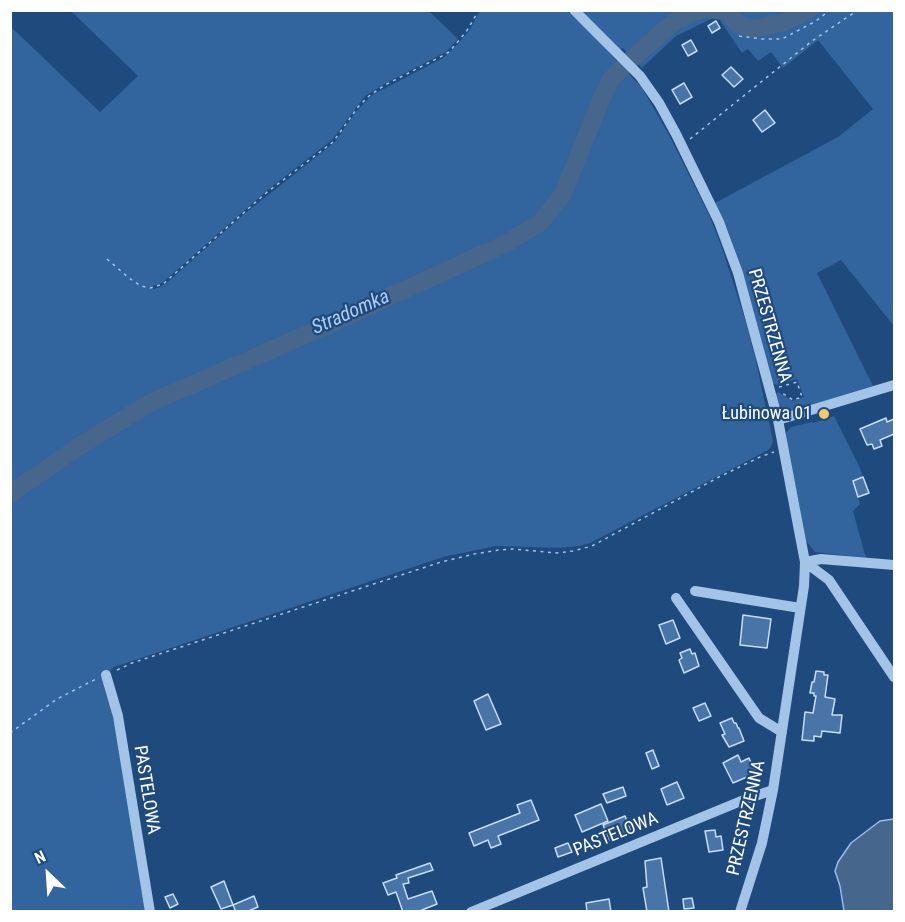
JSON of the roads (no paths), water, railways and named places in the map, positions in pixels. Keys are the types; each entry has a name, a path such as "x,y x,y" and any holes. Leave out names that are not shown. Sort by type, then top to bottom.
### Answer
{"street":[{"name":"PRZESTRZENNA","path":"574,10 640,76 682,145 719,222 738,273 778,420 805,562 801,608 773,790 762,843 740,912"},
{"path":"778,420 894,385"},
{"path":"805,562 821,559 894,565"},
{"path":"805,562 829,580 894,677"},
{"path":"694,591 801,608"},
{"path":"676,598 759,718 782,732"},
{"name":"PASTELOWA","path":"106,675 118,716 150,912"},
{"name":"PASTELOWA","path":"471,912 773,790"}],"waterway":[{"name":"Stradomka","path":"627,63 674,22 690,13 703,10"},
{"name":"Stradomka","path":"714,10 726,11 737,23 753,29 785,22 808,10"},
{"name":"Stradomka","path":"10,494 81,445 150,403 505,244 540,223 563,194 601,100 611,79 622,68"}],"place":[{"name":"Łubinowa 01","path":"824,414"}]}
